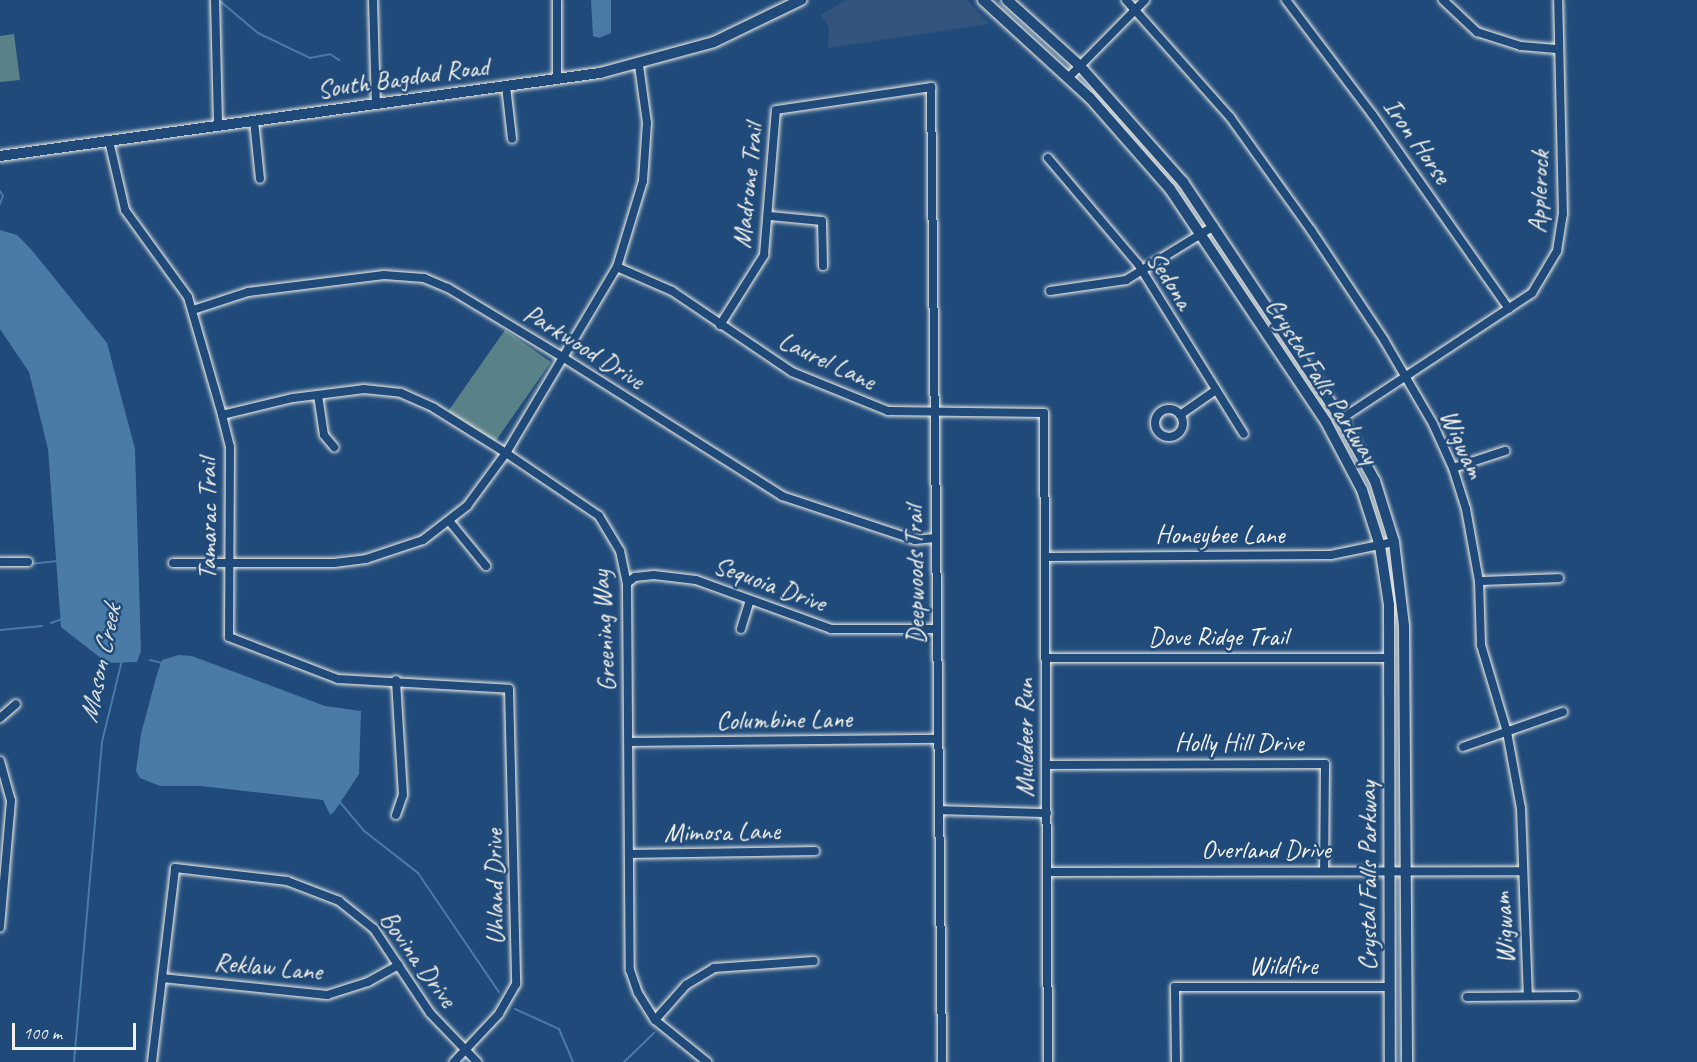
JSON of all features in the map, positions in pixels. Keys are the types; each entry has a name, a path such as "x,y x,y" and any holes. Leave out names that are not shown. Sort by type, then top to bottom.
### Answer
{"main road":[{"name":"South Bagdad Road","path":"0,156 376,105 639,65 714,42 801,0"},
{"name":"Crystal Falls Parkway","path":"1007,0 1079,65 1154,146 1214,226 1341,419 1375,481 1394,542 1404,626 1407,1062"},
{"name":"Crystal Falls Parkway","path":"985,1 1069,77 1151,166 1202,233 1345,453 1380,546 1389,605 1390,1062"}],"street":[{"path":"215,0 218,126"},
{"path":"373,0 376,105"},
{"path":"557,0 557,79"},
{"name":"Wigwam","path":"1126,0 1230,117 1311,230 1406,378 1453,468 1466,509 1479,582 1481,645 1507,732 1521,808 1528,996"},
{"path":"1069,77 1145,0"},
{"name":"Iron Horse","path":"1286,0 1372,114 1509,309"},
{"path":"1443,0 1477,32 1521,46 1560,48"},
{"name":"Applerock","path":"1341,419 1532,293 1557,251 1561,233 1558,0"},
{"path":"173,563 366,559 411,546 450,522 476,496 506,453 617,267 643,181 647,123 639,65"},
{"path":"506,86 512,139"},
{"name":"Deepwoods Trail","path":"776,111 932,87 942,1062"},
{"name":"Madrone Trail","path":"720,325 759,267 770,216 776,111"},
{"path":"254,121 260,179"},
{"name":"Tamarac Trail","path":"110,141 125,210 177,278 193,310 230,447 229,637 338,679 396,680 509,689"},
{"name":"Sedona","path":"1048,158 1142,272 1244,434"},
{"path":"770,216 822,221 823,266"},
{"path":"1050,291 1099,286 1142,272 1214,226"},
{"name":"Laurel Lane","path":"617,267 672,291 792,372 888,411 1044,413"},
{"name":"Parkwood Drive","path":"193,310 248,292 384,275 414,276 448,288 564,358 782,496 915,540 935,538"},
{"name":"Greening Way","path":"222,415 318,395 364,389 401,393 423,402 506,453 599,516 620,551 627,583 630,970 638,993 655,1020 707,1062"},
{"path":"1180,415 1216,390"},
{"path":"318,395 324,435 334,447"},
{"name":"Muledeer Run","path":"1044,413 1048,1062"},
{"path":"1453,468 1505,451"},
{"path":"450,522 486,566"},
{"name":"Honeybee Lane","path":"1045,557 1331,555 1394,542"},
{"path":"0,562 28,561"},
{"name":"Sequoia Drive","path":"627,583 639,576 682,577 831,629 936,629"},
{"path":"1479,582 1559,578"},
{"path":"741,628 750,600"},
{"name":"Dove Ridge Trail","path":"1045,658 1390,658"},
{"path":"396,680 403,795 396,815"},
{"name":"Uhland Drive","path":"454,1062 499,1014 516,984 509,689"},
{"path":"0,718 16,704"},
{"path":"1463,747 1563,712"},
{"name":"Columbine Lane","path":"630,742 938,739"},
{"path":"0,761 11,801 0,928"},
{"name":"Holly Hill Drive","path":"1046,765 1325,764 1324,871"},
{"path":"939,810 1047,813"},
{"name":"Mimosa Lane","path":"630,854 815,851"},
{"name":"Bovina Drive","path":"162,978 175,868 286,881 326,894 367,922 399,965 430,1013 477,1062"},
{"name":"Overland Drive","path":"1047,872 1522,872"},
{"path":"655,1020 686,984 714,968 814,962"},
{"name":"Reklaw Lane","path":"162,978 327,995 368,982 399,965"},
{"path":"152,1062 162,978"},
{"name":"Wildfire","path":"1176,1062 1176,987 1390,987"},
{"path":"1467,997 1575,996"}],"shaded area":[{"path":"591,0 611,0 611,33 599,38 593,36"},
{"path":"846,0 967,0 989,24 828,48 829,27 821,15"},
{"path":"0,230 17,235 30,248 107,343 135,449 141,651 137,662 107,663 61,627 48,449 29,372 0,329"},
{"path":"179,655 192,656 325,706 361,711 359,774 334,812 330,815 323,800 201,786 160,786 140,778 136,771 141,734 157,674 162,660"}],"green space":[{"path":"14,34 20,80 0,82 0,36"},
{"path":"505,330 551,362 494,443 448,411"}],"waterway":[{"path":"221,2 258,33 310,58 330,54 339,60"},
{"name":"Mason Creek","path":"0,191 3,196 0,204"},
{"path":"30,564 60,561"},
{"path":"51,623 62,619"},
{"path":"0,630 42,626"},
{"name":"Mason Creek","path":"74,1062 102,742 122,660"},
{"path":"150,660 162,663"},
{"path":"339,801 363,830 418,873 499,992"},
{"path":"515,1009 559,1029 573,1062"},
{"path":"624,1062 654,1033"}]}
